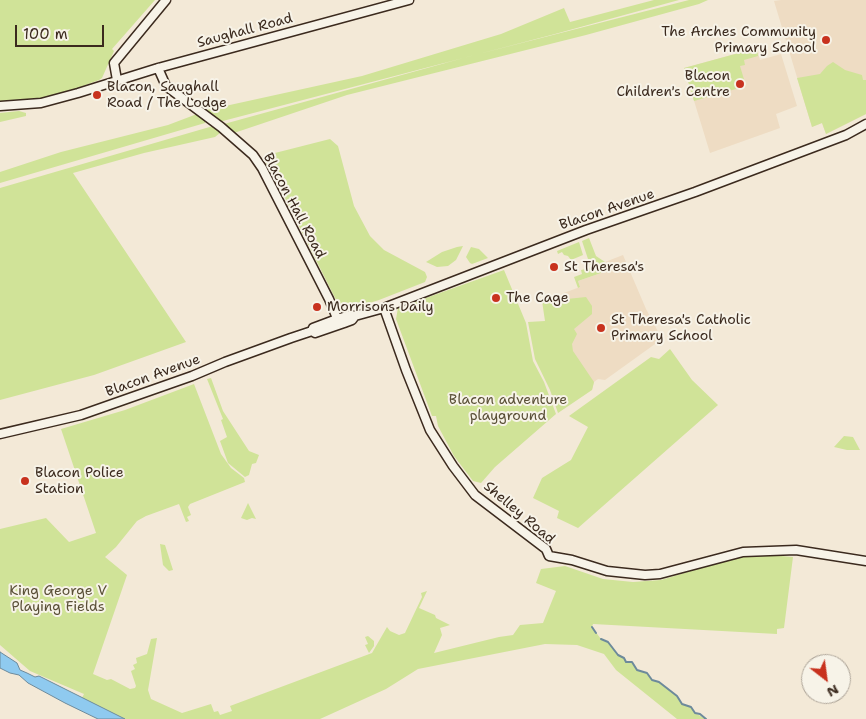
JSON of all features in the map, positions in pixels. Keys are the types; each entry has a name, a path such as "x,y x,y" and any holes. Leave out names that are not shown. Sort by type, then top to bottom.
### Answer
{"street":[{"path":"117,80 114,63 166,0"},
{"name":"Saughall Road","path":"0,106 41,103 158,68 409,0"},
{"name":"Blacon Hall Road","path":"158,68 166,86 254,155 340,321"},
{"name":"Blacon Avenue","path":"0,434 81,415 192,376 225,362 312,332 315,333 340,321 352,320 356,316 384,308 586,230 695,192 846,135 866,124"},
{"name":"Shelley Road","path":"384,308 430,430 443,450 476,495 546,549 550,556 572,560 607,572 645,575 678,570 743,552 796,550 866,561"}],"shaded area":[{"name":"The Arches Community Primary School","path":"866,0 866,114 826,134 822,123 812,127 774,1"},
{"name":"Blacon Children's Centre","path":"757,48 760,60 781,54 797,106 776,114 780,128 710,153 684,68"},
{"name":"St Theresa's Catholic Primary School","path":"623,255 646,309 662,339 605,380 598,379 594,382 592,390 542,301 580,287 578,281 601,273 605,262"}],"green space":[{"path":"0,0 155,0 112,49 114,51 102,78 99,80 48,99 0,102"},
{"path":"654,0 679,0 219,122 207,110 362,76 501,34 564,8 570,22"},
{"path":"689,0 708,0 586,35 347,95 234,133 224,124 467,57"},
{"path":"757,48 758,56 744,60 745,65 740,66 746,86 694,101 684,68"},
{"path":"833,62 845,70 862,75 863,80 866,80 866,114 826,134 822,123 812,127 797,78 820,74"},
{"path":"19,111 26,113 26,116 0,122 0,113"},
{"path":"197,114 205,123 0,183 0,172 61,152 168,125"},
{"path":"213,126 220,133 215,137 144,153 73,173 186,342 94,375 0,400 0,188"},
{"path":"330,139 338,146 354,206 370,236 384,250 425,272 427,277 425,282 347,310 343,309 335,298 281,190 266,165 267,159 271,154"},
{"path":"589,238 596,256 605,262 601,273 578,281 580,287 578,288 574,277 582,274 581,270 591,268 582,241"},
{"path":"579,242 583,255 571,260 562,252 558,254 557,251"},
{"path":"463,246 456,260 448,266 437,267 426,262 442,252"},
{"path":"471,247 479,249 488,258 470,263 466,257"},
{"name":"Blacon adventure playground","path":"504,270 526,323 533,361 544,382 556,414 495,467 481,483 473,481 454,456 438,426 436,416 432,416 396,319 398,308"},
{"path":"586,297 592,306 592,314 574,329 577,334 572,344 573,351 594,382 592,390 558,413 550,390 535,359 528,322 545,321 542,301 551,298 557,300"},
{"path":"670,349 692,380 718,405 578,528 557,518 559,511 533,498 542,478 571,460 588,427 569,416 651,357 659,359"},
{"path":"211,378 223,411 249,451 259,455 256,463 252,464 249,475 245,477 228,463 220,441 227,437 221,420 223,419 207,379"},
{"name":"King George V Playing Fields","path":"194,384 221,454 231,468 244,478 245,482 190,504 188,507 191,515 187,517 189,521 186,522 179,504 146,516 137,521 116,547 105,557 127,575 93,674 107,680 111,679 130,689 135,688 131,671 135,669 133,665 137,663 136,658 147,654 151,639 157,638 148,690 151,699 182,713 211,704 214,712 218,711 220,715 232,711 230,706 372,653 387,627 390,631 399,635 405,633 422,597 421,593 427,591 419,608 435,615 436,618 450,625 440,628 442,635 434,653 513,635 520,625 543,623 556,591 536,583 541,569 565,566 603,579 633,582 661,580 744,555 793,557 784,628 777,629 777,634 593,624 592,627 601,639 608,642 626,662 632,662 637,670 647,673 652,680 659,682 677,696 682,704 691,707 695,713 706,719 677,719 616,670 604,654 577,645 545,644 418,669 386,689 320,719 125,719 82,698 84,694 30,671 0,645 0,529 46,518 69,542 96,533 61,429 125,410"},
{"path":"844,436 853,437 860,450 834,447"},
{"path":"248,503 256,519 247,520 241,518"},
{"path":"160,544 165,545 173,570 169,571 163,565"},
{"path":"368,636 374,641 374,646 369,653 365,645 368,644 365,637"}],"water":[{"path":"0,652 17,663 20,670 35,677 39,676 125,719 98,719 65,703 28,683 19,675 0,668"}],"waterway":[{"path":"592,627 596,633"},
{"path":"601,639 608,642 626,662 632,662 637,670 647,673 652,680 659,682 677,696 682,704 691,707 695,713 700,714 706,719"}],"place":[{"name":"The Arches Community Primary School","path":"826,40"},
{"name":"Blacon Children's Centre","path":"740,84"},
{"name":"Blacon, Saughall Road / The Lodge","path":"97,95"},
{"name":"St Theresa's","path":"554,267"},
{"name":"The Cage","path":"496,298"},
{"name":"Morrisons Daily","path":"317,307"},
{"name":"St Theresa's Catholic Primary School","path":"601,328"},
{"name":"Blacon Police Station","path":"25,481"}]}
